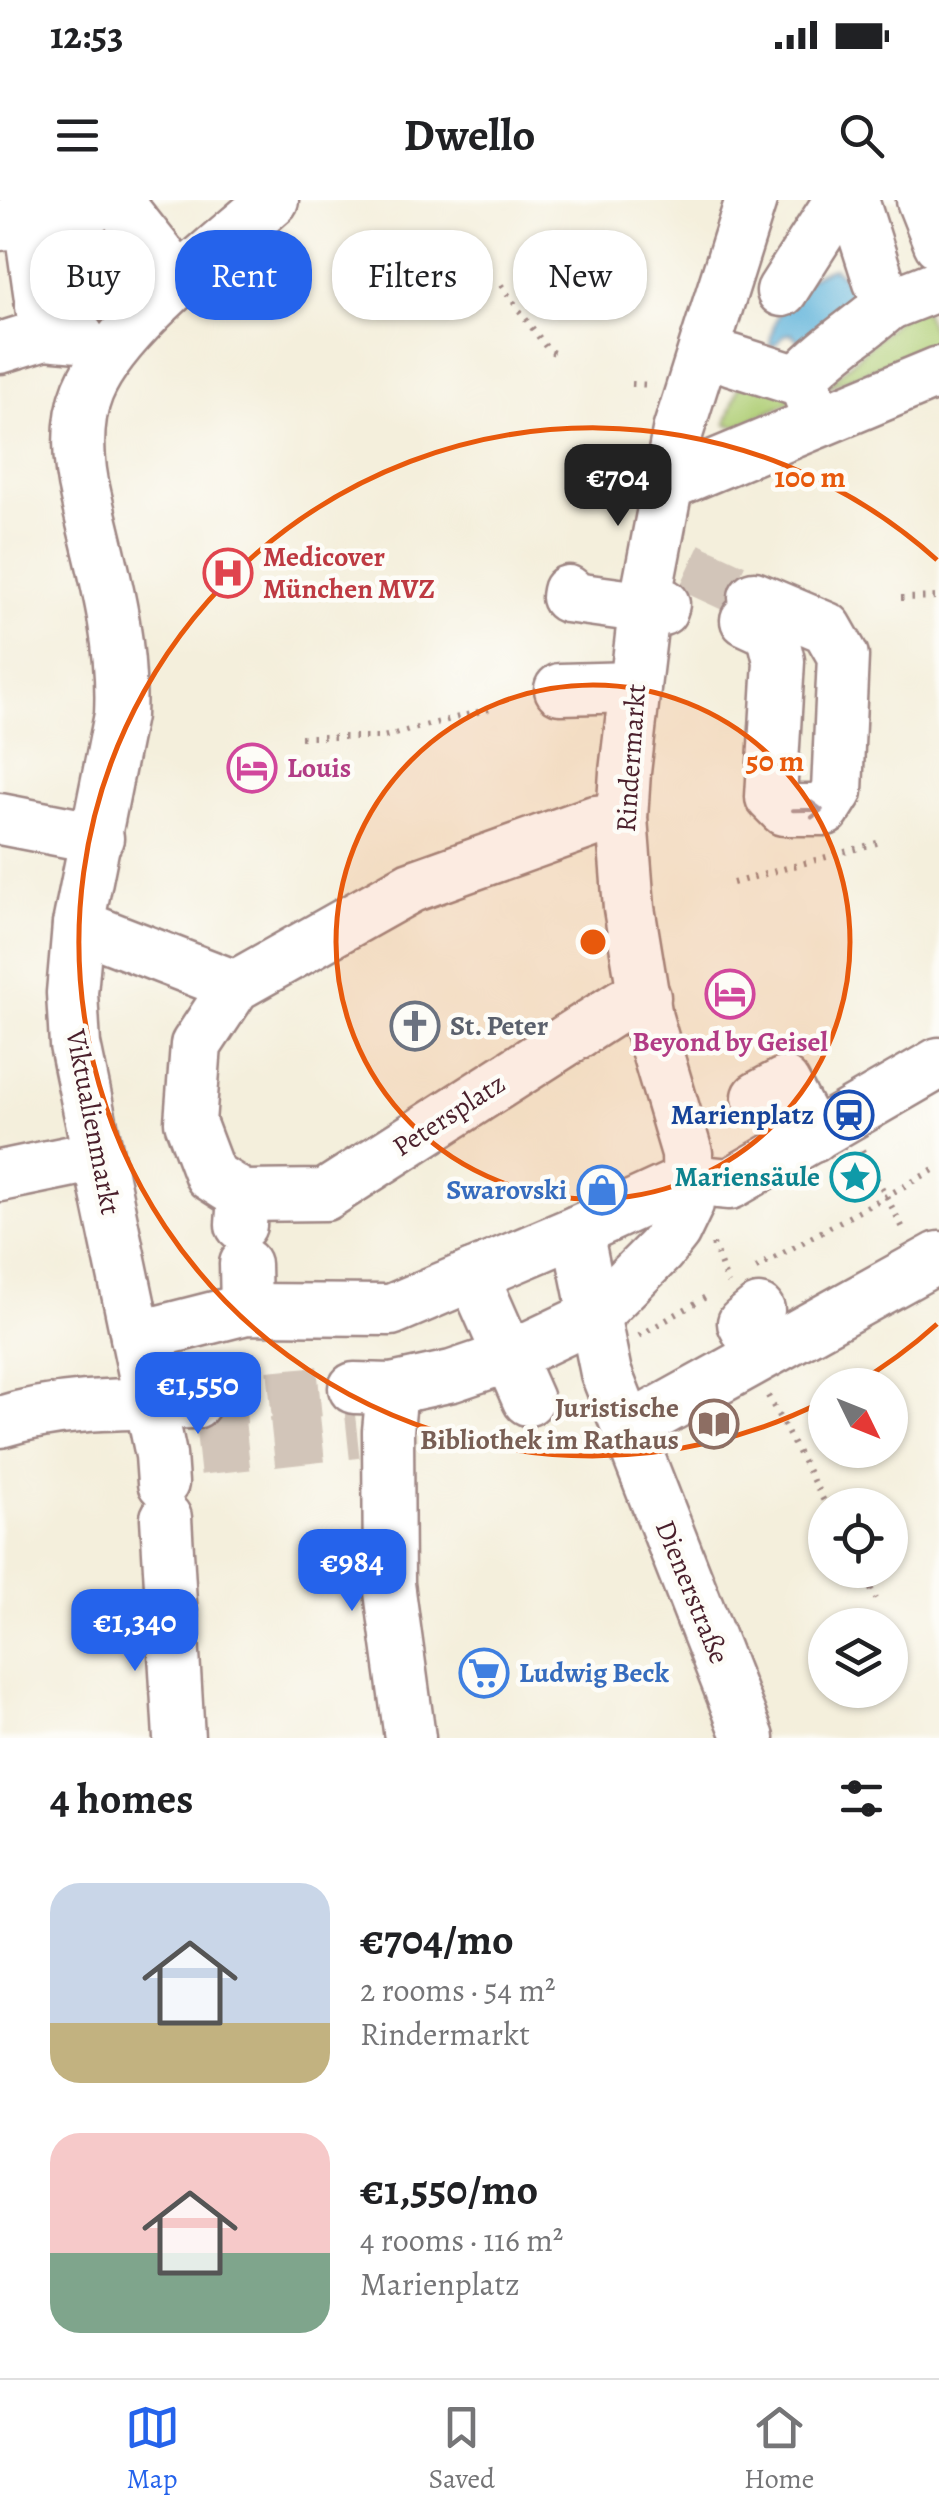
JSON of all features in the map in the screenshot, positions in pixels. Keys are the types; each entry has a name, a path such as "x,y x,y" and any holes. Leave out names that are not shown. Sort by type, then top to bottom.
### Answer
{"street":[{"name":"Viktualienmarkt","path":"239,230 273,200"},
{"name":"Rindermarkt","path":"689,1183 687,1154 644,997 640,907 622,818 635,687 663,584 667,485 688,395 751,200"},
{"path":"810,399 792,379 759,317 840,200"},
{"path":"853,200 884,294"},
{"path":"922,200 939,242"},
{"path":"118,341 22,341 18,215 103,205 175,276"},
{"path":"810,399 821,355 853,336 884,294 939,285"},
{"name":"Viktualienmarkt","path":"175,288 118,341 88,392 81,417 84,490 116,629 122,682 141,716 98,838 78,925 72,993 75,1045 136,1337 172,1452 178,1738"},
{"path":"667,485 744,451 810,399 939,372"},
{"path":"568,591 568,597 663,584"},
{"path":"758,617 801,651 818,656 843,656 837,791 825,810 784,810 771,797 779,661 758,617"},
{"path":"560,689 635,687"},
{"path":"622,818 594,821 411,887 235,986 196,1044 190,1122 244,1249 390,1310 671,1188 689,1183 730,1184 939,1064"},
{"path":"0,819 98,838"},
{"path":"78,925 235,986"},
{"name":"Petersplatz","path":"244,1249 623,1004 644,997"},
{"path":"758,1097 784,1083 829,1127"},
{"path":"0,1176 97,1156"},
{"path":"410,1738 388,1584 388,1484 373,1410 452,1376 518,1379 599,1336 627,1286 675,1231 688,1204 689,1183"},
{"path":"577,1231 599,1336 630,1437 753,1329 931,1261"},
{"path":"136,1337 244,1249"},
{"path":"473,1275 518,1379"},
{"path":"0,1422 112,1403 172,1452"},
{"name":"Dienerstraße","path":"630,1437 750,1738"}],"path":[{"path":"501,285 549,351 558,354"},
{"path":"901,598 939,598"},
{"path":"301,737 383,738 489,710"},
{"path":"733,883 884,842"},
{"path":"829,1127 931,1261"},
{"path":"599,1336 753,1329 886,1197 939,1167"},
{"path":"689,1183 819,1488"},
{"path":"870,1588 876,1600"}],"green space":[{"path":"919,300 939,343 823,389"},
{"path":"744,371 799,398 737,427 726,424"}],"water":[{"path":"833,268 866,295 800,354 800,343 792,334 770,346 776,321 789,298 809,279"}],"tunnel":[{"path":"689,567 754,597"},
{"path":"195,1403 354,1388"},
{"path":"198,1450 357,1433"}],"place":[{"name":"Medicover München MVZ","path":"228,573"},
{"name":"Louis","path":"252,768"},
{"name":"Beyond by Geisel","path":"730,994"},
{"name":"St. Peter","path":"415,1026"},
{"name":"Marienplatz","path":"849,1115"},
{"name":"Mariensäule","path":"855,1177"},
{"name":"Swarovski","path":"602,1190"},
{"name":"Juristische Bibliothek im Rathaus","path":"714,1424"},
{"name":"Ludwig Beck","path":"484,1673"}]}
